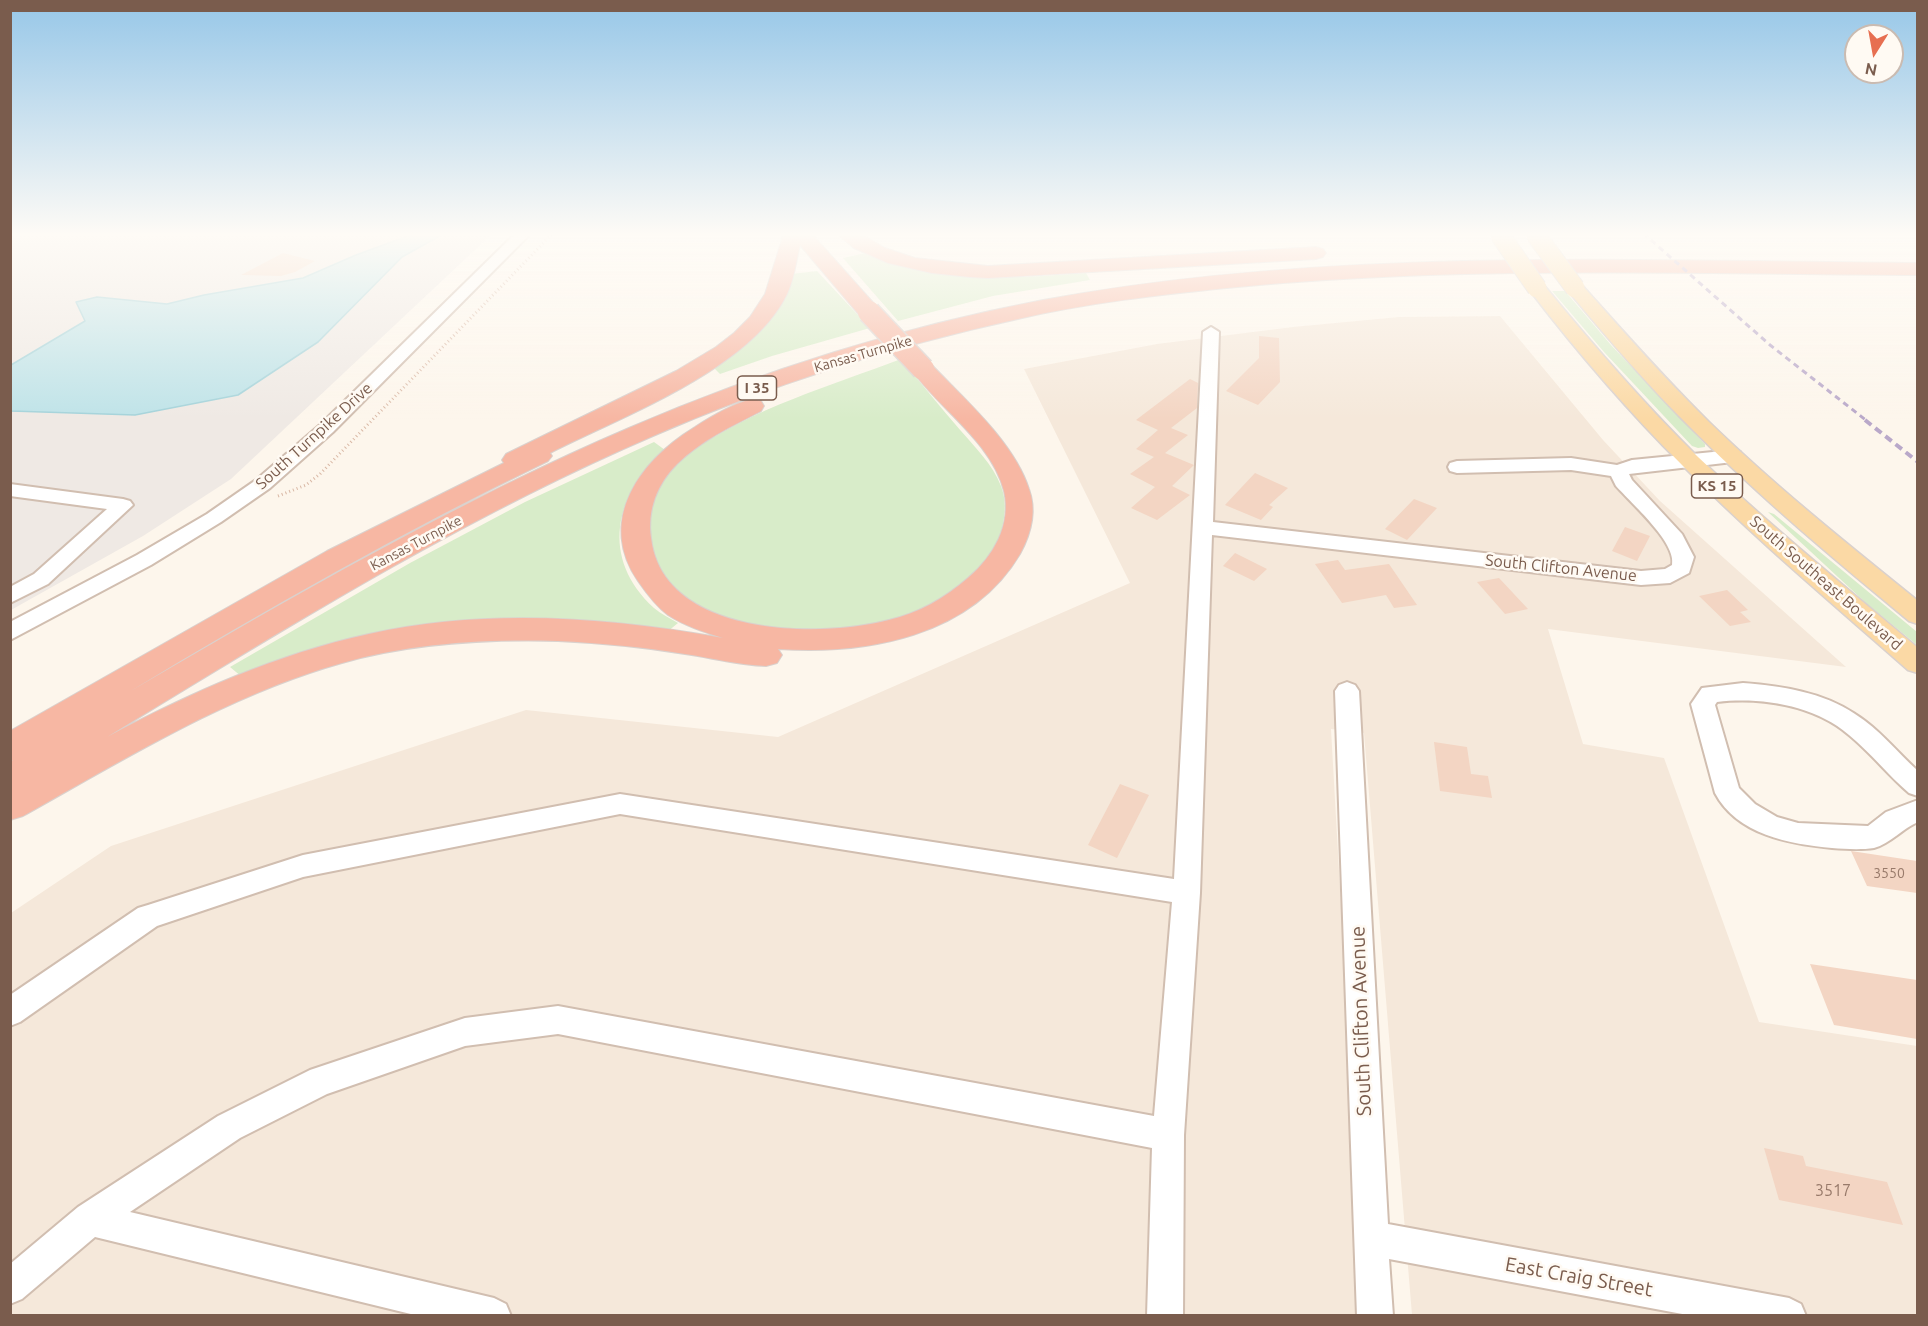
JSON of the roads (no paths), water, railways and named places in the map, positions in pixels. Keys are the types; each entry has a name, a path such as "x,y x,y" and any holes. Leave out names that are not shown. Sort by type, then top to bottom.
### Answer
{"highway":[{"path":"379,536 448,493 712,360 737,342 771,304 776,295"},
{"path":"10,806 142,733 235,690 318,658 380,643 435,633 538,629 604,633 754,654 830,655 866,650 902,641 951,621 995,592 1014,574 1029,550 1036,524 1037,498 1031,476 1016,451 929,367 860,295"},
{"path":"863,295 876,311"},
{"name":"Kansas Turnpike","path":"10,748 193,639 379,536 483,482 651,408 759,368 922,320 1041,295"},
{"name":"Kansas Turnpike","path":"10,779 303,605 507,495 612,445 704,406 815,367 1020,312 1118,295"},
{"path":"929,367 1007,468 1017,489 1019,512 1015,538 1000,563 981,585 952,606 916,622 875,635 784,640 743,633 701,620 673,603 655,584 641,564 634,538 636,514 646,488 666,460 693,438 777,394 834,371 993,327 1156,295"}],"main road":[{"name":"South Southeast Boulevard","path":"1542,295 1576,339 1691,462 1767,534 1917,663"},
{"name":"South Southeast Boulevard","path":"1581,295 1672,398 1809,525 1917,615"}],"street":[{"name":"South Turnpike Drive","path":"10,632 144,560 214,518 262,484 327,428 461,295"},
{"path":"1165,1316 1168,1136 1187,894 1211,333"},
{"path":"1457,467 1571,464 1620,471 1632,466 1734,456"},
{"name":"South Clifton Avenue","path":"1203,527 1641,578 1670,576 1682,568 1684,557 1676,539 1623,482 1620,471"},
{"path":"10,490 123,505 41,579 10,596"},
{"path":"1917,786 1846,720 1820,706 1777,696 1731,690 1710,694 1703,704 1728,793 1746,811 1769,825 1798,834 1846,838 1873,837 1895,820 1917,810"},
{"name":"South Clifton Avenue","path":"1347,691 1375,1316"},
{"path":"10,1012 148,917 303,866 620,804 1187,894"},
{"path":"10,1287 90,1219 228,1127 321,1081 465,1032 558,1020 1168,1136"},
{"path":"90,1219 494,1316"},
{"name":"East Craig Street","path":"1370,1238 1789,1316"}],"water":[{"path":"204,295 365,295 318,342 238,395 135,415 11,411 11,365 85,321 76,302 97,297 167,304"}],"railway":[{"path":"1713,295 1770,345 1867,421"},
{"path":"1865,420 1918,462"}]}
